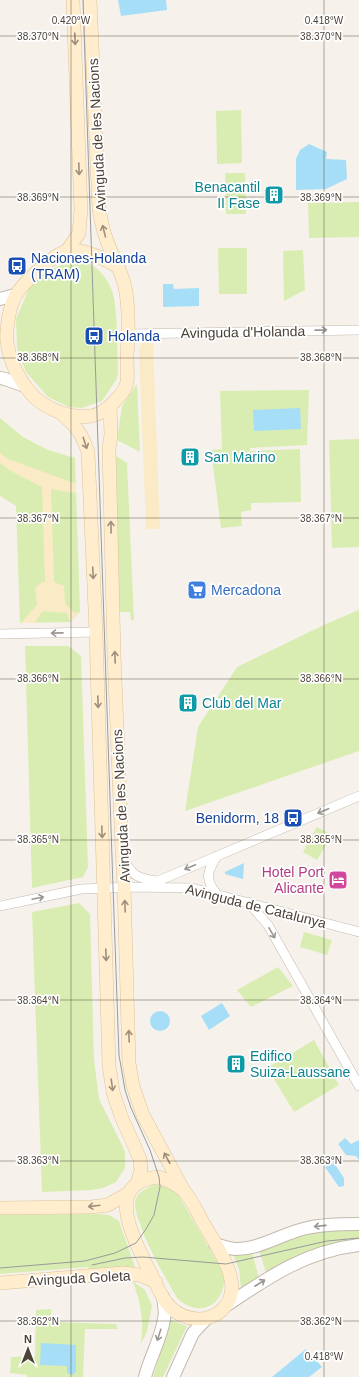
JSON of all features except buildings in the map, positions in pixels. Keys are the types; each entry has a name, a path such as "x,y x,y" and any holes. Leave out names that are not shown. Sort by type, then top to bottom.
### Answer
{"main road":[{"name":"Avinguda de les Nacions","path":"67,250 79,233 81,210 74,0"},
{"name":"Avinguda de les Nacions","path":"90,0 99,209 105,235 126,292 128,334 127,383 120,396 110,406 111,435 109,448 122,858 128,887 129,1063 133,1086 143,1115 185,1193 215,1244 231,1277 231,1295 227,1305"},
{"path":"110,406 98,414 91,416 76,416 61,413 42,403 30,393 14,367 7,342 7,322 15,296 32,276 48,262 67,250 82,252 103,258 118,267"},
{"name":"Avinguda de les Nacions","path":"61,413 79,430 84,439 88,452 96,632 109,1065 113,1092 140,1159 141,1170 126,1203 126,1215 130,1227 163,1297 170,1307 187,1318 206,1319"},
{"path":"0,1208 91,1207 108,1205 148,1178 159,1178 173,1182 185,1193"},
{"name":"Avinguda Goleta","path":"0,1283 123,1273 140,1275 156,1282"},
{"path":"206,1319 217,1314 227,1305"}],"street":[{"path":"0,299 15,296"},
{"name":"Avinguda d'Holanda","path":"128,334 359,330"},
{"path":"0,378 5,378 25,386"},
{"path":"0,634 96,632"},
{"path":"128,887 158,881 359,796"},
{"path":"216,893 209,883 208,874 210,866 217,856"},
{"path":"122,858 135,875 145,879 158,881"},
{"name":"Avinguda de Catalunya","path":"0,906 81,889 186,887 216,893 359,932"},
{"path":"248,902 268,925 359,1086"},
{"path":"215,1244 235,1249 253,1247 308,1227 338,1224 359,1224"},
{"path":"227,1305 263,1280 294,1263 320,1254 359,1245"},
{"path":"145,1377 149,1361 164,1320 165,1310 163,1297"},
{"path":"173,1377 193,1333 206,1319"}],"green space":[{"path":"241,110 242,163 217,164 216,111"},
{"path":"225,173 245,173 246,214 226,214"},
{"path":"359,202 359,237 309,238 308,203"},
{"path":"218,248 247,248 247,294 219,294"},
{"path":"303,250 305,290 284,301 283,251"},
{"path":"76,262 93,266 102,274 108,283 113,293 117,326 118,373 116,380 102,401 82,408 69,407 48,397 26,372 17,349 16,319 30,286 45,272 61,265"},
{"path":"137,384 140,452 117,440 122,406"},
{"path":"309,390 307,445 250,448 250,451 300,449 301,502 251,503 251,510 241,512 242,526 221,528 211,450 222,449 220,391"},
{"path":"0,418 23,437 48,450 75,458 80,612 70,622 20,623 16,506 0,496"},
{"path":"359,439 359,547 332,548 329,440"},
{"path":"116,456 127,463 134,620 131,620 130,612 119,612"},
{"path":"359,610 359,751 185,811 198,727 237,667 328,623"},
{"path":"25,646 68,646 81,656 88,867 83,877 32,888"},
{"path":"317,827 332,835 317,860 303,852"},
{"path":"79,903 90,914 94,1060 99,1099 125,1151 125,1168 116,1182 103,1188 92,1190 42,1192 32,912"},
{"path":"304,932 332,940 327,955 300,947"},
{"path":"278,967 293,986 251,1007 237,990"},
{"path":"314,1040 339,1085 294,1112 267,1068"},
{"path":"154,1185 167,1187 178,1194 224,1274 224,1285 221,1294 217,1301 210,1306 194,1308 186,1305 177,1298 151,1251 138,1217 135,1203 137,1196 142,1191"},
{"path":"0,1215 109,1215 119,1221 135,1267 89,1271 88,1267 0,1274"},
{"path":"359,1228 359,1239 266,1273 259,1250 309,1231"},
{"path":"232,1252 252,1252 259,1278 243,1288 241,1288 239,1269"},
{"path":"133,1281 145,1290 152,1306 147,1331 141,1344 141,1312"},
{"path":"51,1309 51,1322 116,1324 118,1329 85,1329 83,1377 27,1377 27,1375 10,1373 11,1357 35,1356 36,1310"},
{"path":"170,1320 187,1326 163,1377 153,1377"}],"sand":[{"path":"143,342 153,344 160,529 146,529 139,348"},
{"path":"0,453 8,459 76,484 76,493 51,489 54,582 64,586 65,603 74,613 79,612 70,622 67,613 43,611 34,623 21,623 37,605 35,588 42,582 45,582 42,487 9,470 0,463"}],"water":[{"path":"118,0 166,0 167,10 121,16"},
{"path":"309,144 327,152 326,159 346,160 347,179 326,189 296,190 296,159 300,150"},
{"path":"163,284 173,284 174,289 199,288 199,306 163,307"},
{"path":"300,408 301,429 254,431 253,410"},
{"path":"244,863 243,879 225,874 225,872"},
{"path":"222,1003 230,1016 209,1030 201,1016"},
{"path":"160,1011 167,1014 170,1021 167,1028 160,1031 153,1028 150,1021 153,1014"},
{"path":"345,1138 351,1144 359,1140 359,1160 356,1156 346,1155 338,1144"},
{"path":"334,1163 344,1178 344,1186 339,1187 325,1167"},
{"path":"41,1343 76,1345 76,1371 73,1375 67,1373 67,1366 40,1365"},
{"path":"306,1349 322,1367 309,1377 272,1377"}],"tram line":[{"path":"0,1268 85,1261 115,1253 136,1243 154,1215 160,1187 159,1177 150,1150 131,1108 125,1090 119,1055 83,0"},
{"path":"92,1265 125,1258 143,1257 226,1264 327,1241 359,1238"}],"place":[{"name":"Benacantil II Fase","path":"274,195"},
{"name":"Naciones-Holanda (TRAM)","path":"17,266"},
{"name":"Holanda","path":"94,336"},
{"name":"San Marino","path":"190,457"},
{"name":"Mercadona","path":"197,590"},
{"name":"Club del Mar","path":"188,703"},
{"name":"Benidorm, 18","path":"293,818"},
{"name":"Hotel Port Alicante","path":"338,880"},
{"name":"Edifico Suiza-Laussane","path":"236,1064"}]}
